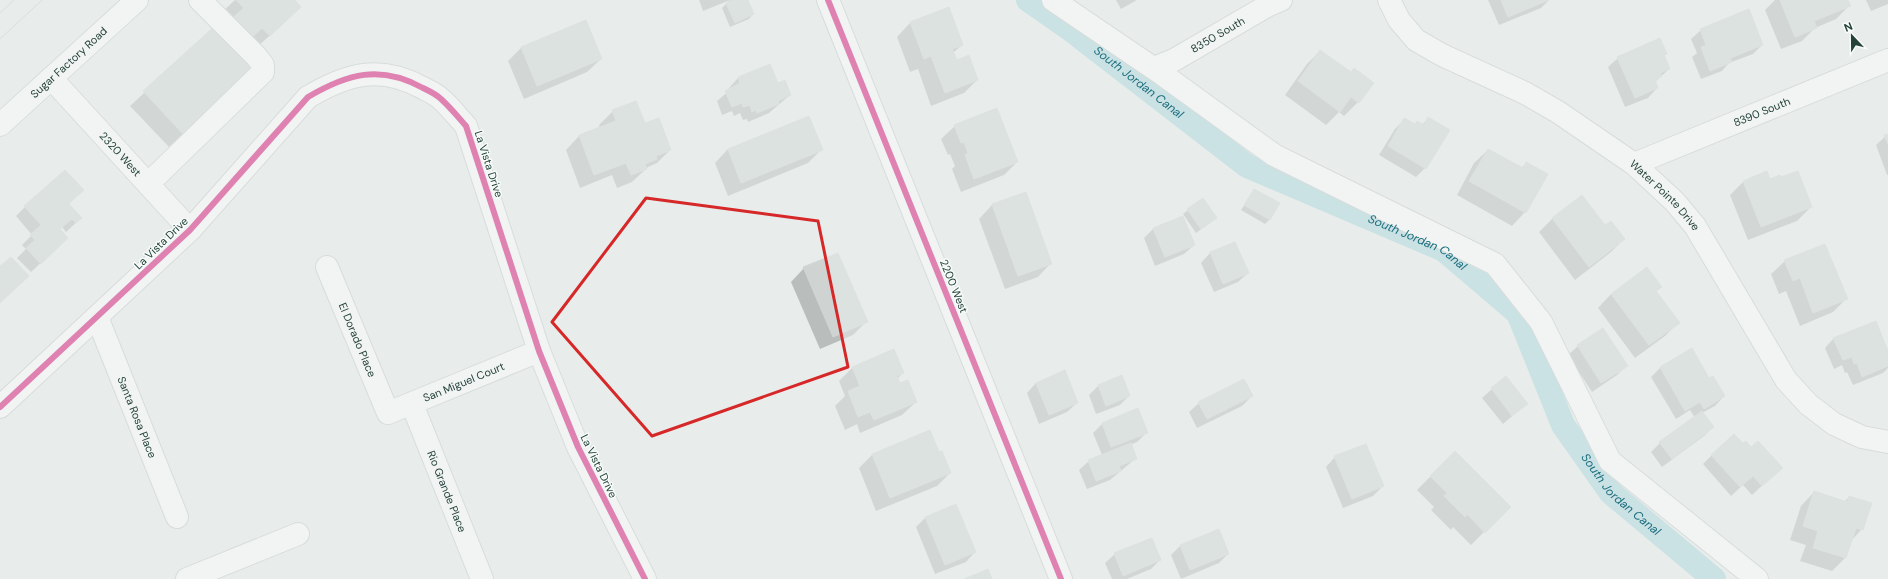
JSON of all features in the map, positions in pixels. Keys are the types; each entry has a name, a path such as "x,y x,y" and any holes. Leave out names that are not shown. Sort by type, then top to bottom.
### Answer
{"street":[{"name":"Sugar Factory Road","path":"0,125 137,0"},
{"path":"148,184 263,72 263,65 256,56 200,0"},
{"name":"2200 West","path":"828,0 1061,579"},
{"path":"1053,0 1154,68 1274,155 1495,264 1541,322 1610,460 1757,579"},
{"name":"8350 South","path":"1154,68 1174,60 1267,6 1281,0"},
{"name":"Water Pointe Drive","path":"1389,0 1399,20 1416,40 1442,55 1525,93 1558,112 1634,164 1675,202 1695,226 1786,380 1808,404 1834,424 1862,437 1888,442"},
{"name":"8390 South","path":"1634,164 1888,60"},
{"name":"La Vista Drive","path":"0,407 190,230 308,97 332,83 361,74 384,74 408,80 441,98 466,126 540,351 578,447 645,579"},
{"name":"2320 West","path":"52,78 190,230"},
{"name":"El Dorado Place","path":"327,267 388,413"},
{"name":"Santa Rosa Place","path":"97,317 177,517"},
{"name":"San Miguel Court","path":"388,413 540,351"},
{"name":"Rio Grande Place","path":"412,404 482,579"},
{"path":"187,579 298,534"}],"highlighted area":[{"path":"646,198 818,221 848,367 652,436 552,322"}],"building":[{"path":"236,0 295,0 301,7 270,36 262,28 250,39 231,19 244,8"},
{"path":"733,0 748,0 754,14 735,23 726,3"},
{"path":"1501,0 1549,0 1508,17"},
{"path":"1780,0 1848,0 1851,6 1814,21 1817,28 1795,37"},
{"path":"949,7 963,45 952,49 957,60 969,55 978,80 945,93 931,56 924,59 910,22"},
{"path":"1749,9 1763,45 1730,58 1732,62 1710,71 1701,47 1706,45 1700,29"},
{"path":"586,20 602,59 537,86 521,47"},
{"path":"216,25 255,67 183,134 143,91"},
{"path":"1660,38 1667,54 1664,55 1670,69 1660,73 1662,76 1655,80 1658,88 1635,98 1617,57"},
{"path":"1320,50 1351,72 1354,68 1374,83 1359,103 1351,97 1340,112 1298,81"},
{"path":"770,64 778,83 785,80 791,95 778,101 779,104 757,113 756,110 752,112 750,105 743,107 742,103 732,107 725,91 740,83 738,77"},
{"path":"636,101 645,123 659,118 671,150 656,156 657,159 645,164 647,169 631,175 626,163 594,175 579,135 616,121 612,110"},
{"path":"997,108 1018,162 974,179 965,155 968,153 964,142 961,143 954,125"},
{"path":"809,116 823,150 741,183 728,149"},
{"path":"1428,117 1450,130 1426,169 1388,146 1404,118 1415,124 1417,121 1424,125"},
{"path":"1888,134 1888,144 1884,135"},
{"path":"1488,149 1523,168 1526,162 1548,174 1526,213 1469,181"},
{"path":"65,170 84,190 43,227 24,206"},
{"path":"1767,171 1770,179 1798,171 1812,207 1761,227 1743,181"},
{"path":"1254,189 1280,203 1270,220 1244,205"},
{"path":"1026,192 1052,264 1018,276 992,204"},
{"path":"1582,195 1605,225 1611,221 1625,239 1589,267 1552,218"},
{"path":"1203,198 1217,218 1201,229 1187,209"},
{"path":"68,203 82,218 76,223 72,219 60,229 68,238 41,264 26,248 35,240 30,235 41,225 43,227"},
{"path":"1183,216 1195,245 1165,257 1153,228"},
{"path":"1235,242 1249,273 1223,284 1210,252"},
{"path":"1825,244 1848,299 1813,313 1800,278 1793,281 1784,260"},
{"path":"838,253 868,322 833,337 803,267"},
{"path":"11,257 29,276 0,303 0,266"},
{"path":"1647,267 1662,287 1656,291 1680,323 1649,345 1611,294"},
{"path":"1876,321 1888,351 1888,366 1862,377 1857,363 1854,364 1852,357 1843,360 1833,338"},
{"path":"1603,328 1628,366 1601,383 1577,345"},
{"path":"1692,348 1709,378 1713,376 1725,396 1704,409 1700,402 1685,411 1660,367"},
{"path":"894,349 904,373 897,376 900,383 908,380 917,402 874,420 870,412 858,417 848,391 860,386 852,367"},
{"path":"1065,370 1078,403 1049,415 1036,383"},
{"path":"1122,375 1130,396 1106,406 1098,385"},
{"path":"1506,376 1528,404 1512,416 1491,388"},
{"path":"1244,379 1253,396 1207,419 1198,402"},
{"path":"1138,408 1148,433 1111,447 1102,423"},
{"path":"1702,411 1714,427 1672,459 1659,442"},
{"path":"930,430 939,452 942,451 951,473 890,498 872,454"},
{"path":"1734,434 1743,443 1746,441 1751,447 1758,441 1783,468 1762,486 1753,476 1740,487 1711,455"},
{"path":"1131,443 1137,459 1119,466 1121,471 1096,481 1088,460"},
{"path":"1366,444 1384,486 1352,499 1334,456"},
{"path":"1455,451 1511,507 1485,533 1467,514 1465,517 1444,496 1447,493 1430,476"},
{"path":"1814,491 1847,502 1849,496 1872,503 1863,530 1856,528 1846,558 1813,548 1818,531 1803,526"},
{"path":"956,504 976,552 945,565 925,517"},
{"path":"1219,529 1229,554 1190,570 1180,545"},
{"path":"1152,538 1161,560 1123,576 1114,553"},
{"path":"988,569 992,579 964,579"}],"waterway":[{"name":"South Jordan Canal","path":"1028,0 1071,30 1247,166 1444,250 1518,313 1563,425 1611,493 1714,579"}],"tram line":[{"path":"0,13 14,0"},
{"path":"0,39 42,0"}],"cycle path":[{"path":"828,0 1061,579"},
{"path":"0,407 190,230 308,97 322,89 350,78 378,74 392,76 430,91 448,105 466,126 539,351 578,447 645,579"}]}
